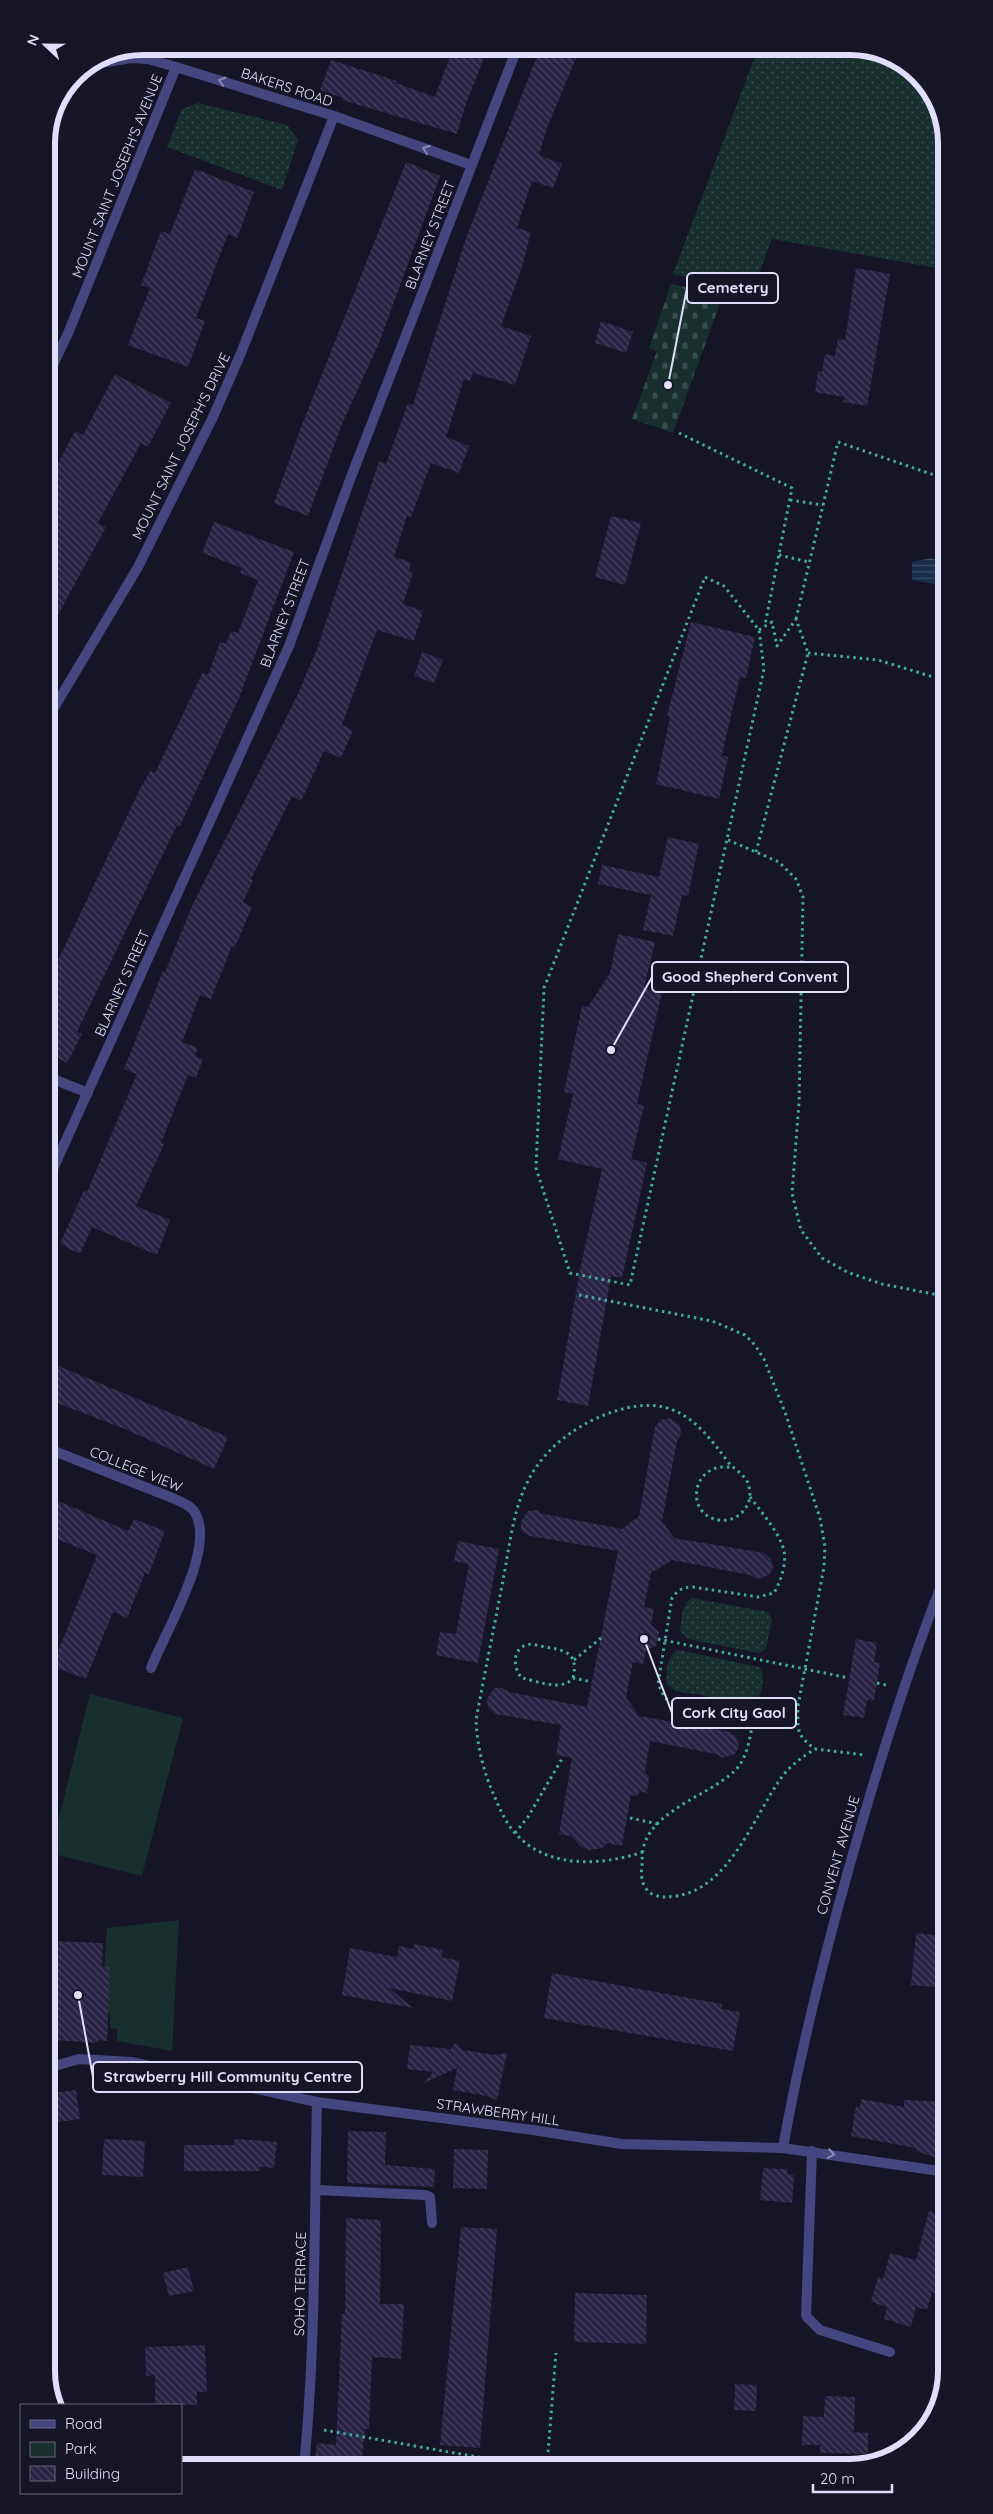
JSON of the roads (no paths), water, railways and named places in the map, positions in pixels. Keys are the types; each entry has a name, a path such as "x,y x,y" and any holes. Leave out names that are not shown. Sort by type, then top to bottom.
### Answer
{"street":[{"name":"BLARNEY STREET","path":"55,1165 289,646 351,477 515,55"},
{"name":"BAKERS ROAD","path":"112,61 131,58 148,59 176,66 334,116 472,165"},
{"name":"MOUNT SAINT JOSEPH'S AVENUE","path":"55,361 69,331 176,66"},
{"name":"MOUNT SAINT JOSEPH'S DRIVE","path":"55,706 138,567 214,417 241,354 334,116"},
{"path":"55,1080 88,1093"},
{"name":"COLLEGE VIEW","path":"55,1451 175,1499 194,1510 201,1526 200,1551 170,1630 151,1668"},
{"name":"CONVENT AVENUE","path":"783,2148 791,2099 827,1944 880,1758 938,1595"},
{"name":"STRAWBERRY HILL","path":"55,2066 80,2059 131,2062 317,2102 533,2130 622,2144 783,2148 938,2171"},
{"name":"SOHO TERRACE","path":"305,2459 315,2298 317,2102"},
{"path":"812,2151 806,2316 820,2330 890,2352"},
{"path":"316,2190 425,2195 430,2197 432,2203 432,2223"}],"water":[{"path":"931,558 938,560 938,582 934,584 912,580 912,562"}],"place":[{"name":"Cemetery","path":"668,385"},
{"name":"Good Shepherd Convent","path":"611,1050"},
{"name":"Cork City Gaol","path":"644,1639"},
{"name":"Strawberry Hill Community Centre","path":"78,1995"}]}
